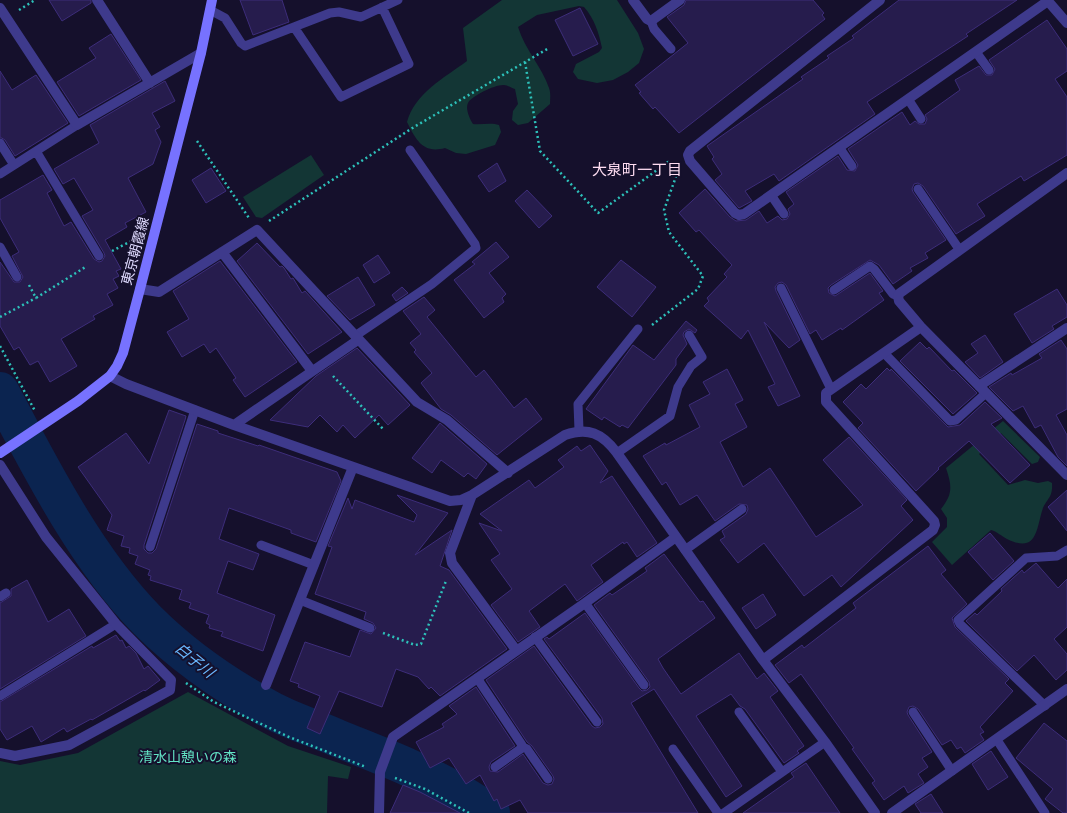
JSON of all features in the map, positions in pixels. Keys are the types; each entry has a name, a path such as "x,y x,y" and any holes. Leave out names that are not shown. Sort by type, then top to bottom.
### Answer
{"main road":[{"name":"東京朝霞線","path":"0,452 44,425 110,376 123,354 201,53 211,5"}],"street":[{"path":"97,0 150,83"},
{"path":"633,0 647,20 651,21 680,0"},
{"path":"880,0 690,151 688,155 690,161 739,215 744,214 771,196 1048,0 1067,23"},
{"path":"0,8 77,125 201,53"},
{"path":"1066,471 982,390 921,328 899,301 898,296 959,248 1067,173"},
{"path":"140,289 159,292 257,230 417,402 447,420 508,473"},
{"path":"222,252 312,371"},
{"path":"763,660 933,530 935,525 934,521 826,402 826,393 831,389 921,328"},
{"path":"982,390 1067,328"},
{"path":"234,424 312,371 357,338"},
{"path":"110,376 126,384 195,410 450,501 461,500 472,495 565,435 579,430 592,432 610,444 617,453 763,660 825,742 875,813"},
{"path":"0,465 46,537 116,624 171,680 170,690 69,745 16,756 0,753"},
{"path":"266,685 353,467"},
{"path":"472,495 450,553 454,567 516,650"},
{"path":"379,813 381,770 393,737 516,650 585,604 676,537"},
{"path":"892,813 1067,689"}],"lane":[{"path":"211,5 225,18 241,44 245,46 330,13 339,12 360,17 398,0"},
{"path":"294,28 341,97 409,64 382,7"},
{"path":"651,21 654,29 670,49"},
{"path":"976,52 989,70"},
{"path":"908,99 921,119"},
{"path":"0,174 77,125"},
{"path":"0,143 14,165"},
{"path":"839,147 852,166"},
{"path":"357,338 432,284 476,248 475,244 410,150"},
{"path":"36,151 99,257"},
{"path":"918,189 959,248"},
{"path":"771,196 784,214"},
{"path":"0,247 17,277"},
{"path":"834,290 870,266 874,269 892,294 898,296"},
{"path":"781,288 831,389"},
{"path":"579,430 578,404 638,330"},
{"path":"617,453 670,416 678,387 691,366 702,357 689,334"},
{"path":"884,353 950,421 956,420 982,390"},
{"path":"150,547 195,410"},
{"path":"685,550 742,509"},
{"path":"260,546 314,565"},
{"path":"1045,706 960,624 958,620 1026,558 1057,556 1067,550"},
{"path":"300,600 370,628"},
{"path":"585,604 644,685"},
{"path":"0,696 116,624"},
{"path":"535,637 596,722"},
{"path":"477,678 523,747 527,750 548,778"},
{"path":"739,712 782,772"},
{"path":"913,712 952,771"},
{"path":"996,740 1045,813"},
{"path":"724,813 735,810 782,772 825,742"},
{"path":"495,767 523,747"},
{"path":"673,750 718,813"}],"path":[{"path":"197,141 257,230 414,127 549,48"},
{"path":"525,62 540,152 598,213 668,162"},
{"path":"650,326 698,289 703,276 669,232 664,210 678,174"},
{"path":"0,317 36,298 99,257 136,238 140,238"},
{"path":"17,277 26,281 36,298"},
{"path":"0,346 38,417 44,425"},
{"path":"322,364 384,430"},
{"path":"370,628 415,645 421,644 450,571 454,567"},
{"path":"188,685 214,702 289,737 381,770 425,789 469,813"}],"green space":[{"path":"502,0 617,0 638,33 644,49 639,63 628,72 613,80 597,83 578,79 573,72 576,64 599,52 602,48 598,31 591,16 584,7 579,6 537,15 518,27 525,43 546,80 550,92 550,104 528,123 518,125 512,120 513,111 518,104 515,89 505,85 495,86 470,100 467,105 467,111 473,124 499,125 501,132 495,145 466,154 456,153 445,148 431,149 426,147 417,140 407,122 411,112 423,94 467,61 463,28"},
{"path":"311,155 324,175 262,218 256,217 243,197"},
{"path":"1003,421 1040,457 1038,462 1032,464 1001,433 979,454 1008,485 1025,480 1038,483 1048,481 1052,483 1050,495 1042,511 1036,533 1029,542 1017,543 991,530 952,565 932,542 947,527 947,518 941,509 948,499 950,490 946,468"},
{"name":"清水山憩いの森","path":"188,692 288,746 351,767 348,779 328,776 327,813 0,813 0,761 20,765 78,753"}],"building":[{"path":"49,0 91,0 91,3 62,21"},
{"path":"240,0 282,0 289,22 253,35"},
{"path":"686,0 813,0 824,13 822,15 825,19 679,133 655,107 653,109 639,93 641,92 635,85 688,43 667,17 684,5"},
{"path":"899,0 1017,0 966,34 968,36 867,102 875,114 779,181 774,174 745,191 752,201 739,208 715,180 722,174 712,159 714,157 707,146 803,79 801,77 829,58 827,56 854,38 852,36"},
{"path":"580,8 598,44 573,56 555,20"},
{"path":"1047,20 1067,49 1067,71 1055,79 1067,97 1067,155 1024,181 1021,176 977,204 985,216 956,234 923,186 918,183 914,184 912,189 913,192 946,240 925,253 928,258 910,268 912,271 893,284 879,265 870,260 831,285 828,288 829,293 835,296 870,273 883,291 879,293 884,300 842,330 841,328 822,340 816,330 810,334 786,285 782,282 778,283 775,287 776,291 800,340 789,348 764,322 800,396 778,406 768,387 775,384 748,330 741,339 704,306 709,301 707,298 727,277 724,274 732,265 699,230 696,232 679,213 705,189 730,217 736,221 746,220 759,211 767,223 778,216 782,220 787,219 790,214 788,209 794,204 786,192 838,156 847,170 855,171 858,165 848,149 902,112 910,125 915,121 919,124 925,124 927,119 925,115 960,90 955,80 979,66 986,75 992,75 995,69 989,60"},
{"path":"111,34 141,80 79,116 57,82 96,58 89,48"},
{"path":"0,71 12,90 36,75 68,123 15,156 5,140 0,137"},
{"path":"165,81 175,101 152,113 160,127 155,130 161,142 153,164 128,178 146,212 125,223 127,227 105,240 121,269 116,271 119,276 113,279 118,288 107,294 113,305 93,316 95,319 61,339 77,366 50,382 38,361 30,365 19,347 14,350 0,326 0,262 14,282 20,282 23,277 12,256 19,252 0,218 0,200 43,175 52,190 47,193 64,226 71,222 94,259 99,262 102,261 105,256 104,253 82,216 93,210 74,178 63,184 54,169 99,143 90,125"},
{"path":"497,163 506,181 489,192 478,176"},
{"path":"211,168 226,191 206,203 192,180"},
{"path":"527,190 552,216 539,228 515,201"},
{"path":"496,242 509,257 489,273 506,294 502,298 504,302 484,318 454,280 475,264 472,262"},
{"path":"257,243 280,267 282,266 284,268 291,279 293,278 302,293 305,291 342,332 308,354 237,261"},
{"path":"378,255 390,273 374,283 363,265"},
{"path":"621,260 656,287 632,317 597,287"},
{"path":"220,261 297,362 245,397 233,380 236,378 216,348 210,353 204,344 182,357 167,332 189,319 173,291"},
{"path":"358,277 375,305 350,320 327,296"},
{"path":"402,287 408,293 396,301 392,295"},
{"path":"1057,289 1067,305 1067,317 1052,326 1054,329 1032,343 1014,314"},
{"path":"424,297 435,310 427,317 476,377 484,370 514,408 526,398 542,419 497,455 451,415 441,409 421,383 432,373 414,352 416,350 410,343 421,334 403,311"},
{"path":"686,321 697,330 695,333 689,329 684,332 683,335 687,344 676,359 676,365 628,428 622,425 620,427 604,417 602,420 586,409 633,345 654,360"},
{"path":"985,335 1003,362 980,378 965,362 978,353 971,344"},
{"path":"1061,340 1067,349 1067,409 1056,415 1067,435 1067,466 1058,457 1041,425 1035,428 1023,406 1013,411 989,387 1011,373 1012,375 1042,358 1039,354"},
{"path":"920,342 927,349 929,347 952,371 954,370 977,393 953,414 900,361"},
{"path":"357,348 410,405 388,425 379,415 355,438 343,425 337,432 320,415 308,427 270,420 316,376"},
{"path":"887,368 890,371 891,369 948,427 960,425 985,402 1002,418 991,424 1030,465 1010,483 969,441 938,468 939,469 916,491 858,428 863,423 843,402 861,384 866,389"},
{"path":"727,369 743,400 735,404 747,427 720,442 743,487 770,468 816,537 863,505 823,460 849,437 907,500 901,506 913,520 841,587 832,575 804,596 764,543 738,563 720,540 725,537 722,531 746,514 748,509 747,505 739,504 715,521 697,495 680,505 666,482 662,485 643,456 665,443 666,445 700,427 689,405 710,394 703,382"},
{"path":"169,410 186,416 144,545 144,549 148,553 152,553 156,549 197,424 218,431 218,433 258,446 259,445 337,472 341,481 316,542 291,533 291,530 229,508 219,539 259,554 253,570 228,561 217,593 275,615 263,651 221,636 223,632 209,628 210,625 206,623 209,615 189,608 191,603 179,599 182,590 150,580 151,576 148,575 150,570 135,564 138,556 129,553 130,548 121,546 124,536 107,530 112,515 78,467 126,433 149,464"},
{"path":"440,423 487,464 476,479 468,473 464,477 441,460 432,473 412,458"},
{"path":"590,445 608,471 600,483 612,476 657,543 637,557 627,542 624,544 623,542 591,565 603,582 577,601 565,584 529,611 540,627 518,642 491,605 512,589 491,560 500,554 479,523 502,531 480,514 529,480 535,488 564,467 558,460 577,446 581,451"},
{"path":"1067,490 1067,531 1048,507"},
{"path":"397,495 448,513 415,555 452,530 440,566 449,570 507,649 440,696 431,687 429,689 418,677 396,669 382,707 339,691 320,734 307,728 320,696 298,687 299,684 290,681 305,642 350,657 360,630 371,634 376,628 373,623 364,619 366,612 315,594 332,547 328,546 348,498 352,509 355,500 414,522 417,515"},
{"path":"990,533 1014,561 993,580 968,552"},
{"path":"928,546 946,570 941,574 967,604 952,618 955,627 1009,679 1005,683 1013,691 980,727 984,732 980,734 984,740 965,753 961,747 957,749 951,740 942,745 918,709 913,706 909,707 907,712 908,715 932,752 922,758 928,767 918,774 924,783 908,793 904,786 884,800 872,783 875,781 852,749 854,748 801,674 789,683 775,665 802,645 804,648 856,608 853,603"},
{"path":"664,554 700,602 703,601 715,618 658,659 663,668 681,694 739,653 757,679 764,673 778,691 770,697 804,746 797,751 799,753 784,763 745,709 740,706 731,694 696,716 742,786 726,797 654,689 631,703 698,813 528,813 520,800 501,809 497,799 494,801 480,775 466,784 449,758 430,768 416,742 444,727 442,724 457,714 449,706 476,687 515,746 491,762 489,767 490,771 498,772 523,754 543,783 548,785 552,784 554,779 553,776 532,746 527,742 486,680 534,646 592,726 595,728 600,727 603,724 602,718 544,639 547,637 549,639 585,613 639,688 642,691 647,690 650,687 649,682 594,605 610,593 612,595 647,571 645,568"},
{"path":"1036,563 1058,588 1067,579 1067,627 1054,639 1067,654 1067,670 1056,680 1034,655 1017,671 966,621 975,613 977,615 1002,591 1001,589 1022,570 1024,573"},
{"path":"27,580 48,622 69,609 86,636 0,689 0,603 11,596 11,589"},
{"path":"763,594 776,615 756,629 742,608"},
{"path":"116,635 120,641 122,640 126,648 129,646 136,653 144,669 148,666 160,680 145,691 144,690 92,720 91,719 67,732 64,728 41,742 32,726 7,740 0,729 0,702 92,646 93,648"},
{"path":"1044,723 1067,741 1067,813 1063,813 1045,799 1053,789 1016,758"},
{"path":"991,751 1008,777 988,790 972,764"},
{"path":"806,763 840,813 743,813 794,777 791,773"},
{"path":"403,785 420,792 460,813 390,813"},
{"path":"931,794 943,813 921,813 915,804"}],"waterway":[{"name":"白子川","path":"0,391 48,481 84,540 104,569 125,595 160,633 220,680 253,700 294,721 329,734 426,775 473,801 491,813"}],"district":[{"name":"大泉町一丁目","path":"637,169"}]}
